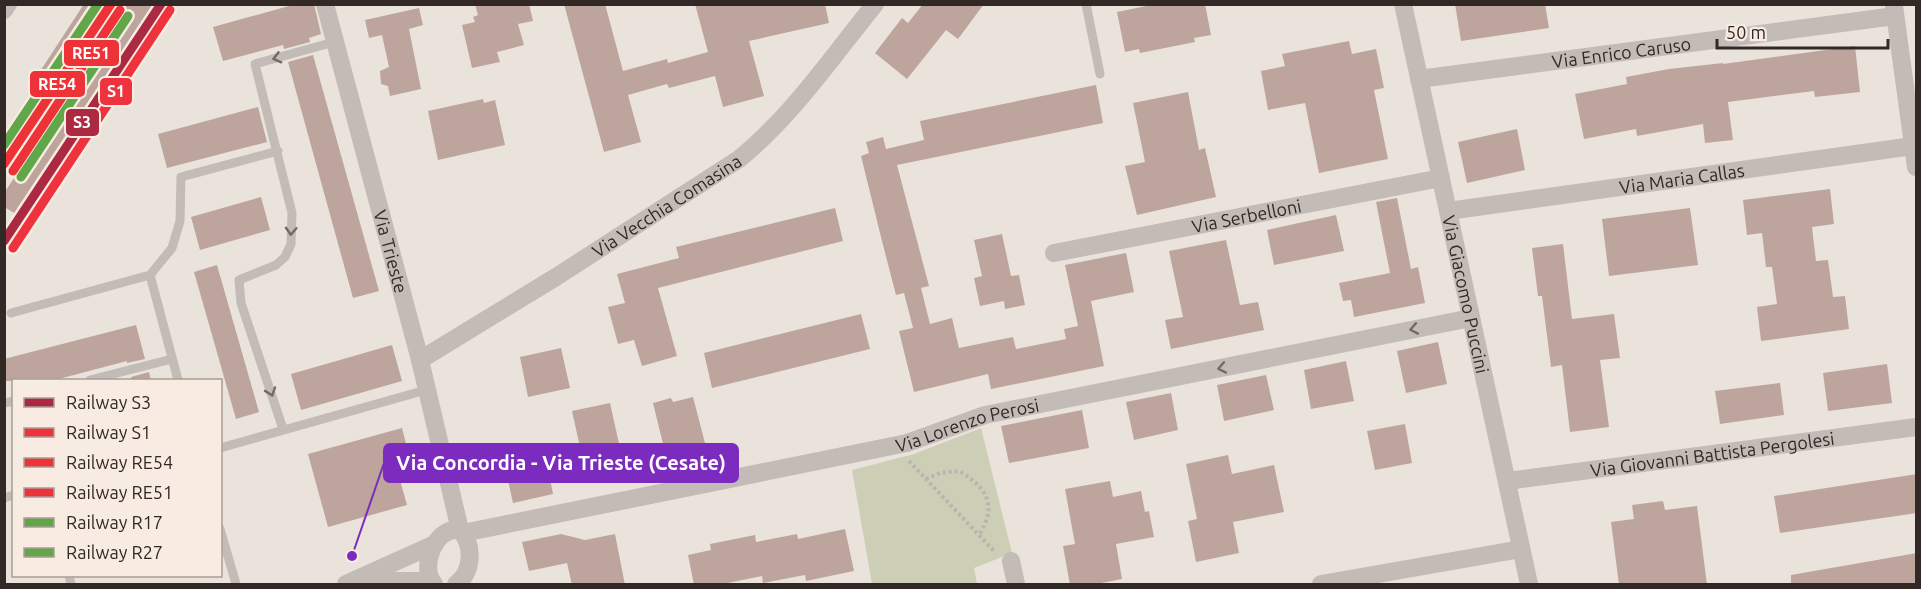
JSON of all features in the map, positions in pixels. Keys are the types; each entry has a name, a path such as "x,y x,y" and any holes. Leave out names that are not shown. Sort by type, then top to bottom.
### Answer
{"street":[{"path":"4,10 8,4"},
{"name":"Via Trieste","path":"325,4 420,360 457,531 469,550 469,577"},
{"name":"Via Vecchia Comasina","path":"420,360 556,277 739,159 782,118 875,4"},
{"name":"Via Giacomo Puccini","path":"1403,4 1529,585"},
{"path":"1895,10 1917,167"},
{"name":"Via Enrico Caruso","path":"1419,79 1895,10"},
{"name":"Via Maria Callas","path":"1448,211 1913,146"},
{"name":"Via Serbelloni","path":"1054,253 1441,178"},
{"name":"Via Lorenzo Perosi","path":"457,531 906,450 985,415 1471,318"},
{"name":"Via Giovanni Battista Pergolesi","path":"1507,482 1917,428"},
{"path":"348,584 375,580 433,583 428,570 429,558 435,544 444,533 457,531"},
{"path":"348,584 435,544"},
{"path":"1321,585 1521,549"},
{"path":"1005,559 1016,585"},
{"path":"456,585 463,578 469,577"}],"lane":[{"path":"1086,4 1100,74"},
{"path":"283,429 241,303 239,280 276,264 285,257 291,244 292,213 255,64 334,42"},
{"path":"11,313 150,274 172,248 180,221 181,177 278,151"},
{"path":"150,274 177,379"},
{"path":"97,379 172,359"},
{"path":"222,447 426,390"},
{"path":"222,536 236,585"}],"path":[{"path":"906,450 926,479 1005,559"},
{"path":"926,479 940,473 959,471 981,487 988,498 990,512 986,525 979,535"}],"green space":[{"path":"981,428 1012,553 974,568 977,584 872,584 852,470 914,454"}],"building":[{"path":"84,4 155,4 16,214 4,207 4,193 67,99 35,79"},
{"path":"296,4 314,4 321,34 309,38 310,42 284,49 283,45 223,61 213,27"},
{"path":"475,4 529,4 533,21 518,24 524,45 497,52 500,62 472,68 462,25 475,22 473,17 478,15"},
{"path":"564,4 605,4 623,71 667,59 668,63 708,52 695,4 825,4 829,23 749,41 764,96 723,107 715,76 669,88 667,84 628,95 641,142 604,152"},
{"path":"923,4 984,4 958,39 946,30 907,79 875,53 902,18 908,23"},
{"path":"1156,4 1205,4 1211,35 1194,38 1195,42 1140,53 1139,49 1125,52 1117,12"},
{"path":"1455,4 1545,4 1549,28 1461,41"},
{"path":"419,8 423,25 409,29 421,89 390,96 388,86 381,84 380,71 389,67 382,35 369,38 365,20"},
{"path":"1349,41 1352,54 1376,49 1384,88 1374,90 1388,159 1319,173 1305,103 1268,110 1261,71 1285,66 1282,54"},
{"path":"1855,46 1860,92 1815,97 1814,91 1728,102 1733,140 1705,143 1703,124 1637,136 1636,129 1584,139 1575,94 1627,84 1626,77 1669,69"},
{"path":"313,55 379,291 353,298 288,62"},
{"path":"1096,85 1103,123 897,165 929,286 921,288 930,324 952,318 959,348 1013,337 1016,349 1066,339 1064,329 1078,326 1065,265 1126,253 1134,292 1091,301 1104,366 991,389 988,374 914,392 899,331 913,328 904,293 896,295 882,241 861,156 869,153 866,142 883,137 886,149 924,140 920,121"},
{"path":"1188,92 1199,150 1205,148 1216,197 1137,215 1125,166 1145,162 1133,103"},
{"path":"483,99 484,103 495,100 505,145 438,160 428,111"},
{"path":"258,107 267,142 167,168 158,134"},
{"path":"1517,129 1525,170 1467,183 1458,142"},
{"path":"1830,189 1834,224 1812,227 1816,261 1828,260 1833,297 1845,296 1849,329 1761,341 1757,307 1777,304 1772,267 1766,267 1762,233 1747,235 1743,200"},
{"path":"261,197 270,230 200,250 191,217"},
{"path":"1397,198 1411,269 1418,267 1425,303 1354,317 1351,300 1343,301 1339,283 1390,273 1376,202"},
{"path":"835,208 843,241 658,288 677,356 642,366 634,340 618,344 608,307 625,303 617,274 679,258 676,247"},
{"path":"1690,208 1698,265 1609,276 1602,219"},
{"path":"1336,215 1344,251 1274,265 1267,230"},
{"path":"1002,234 1011,276 1019,275 1025,305 1005,309 1004,301 980,306 974,278 982,276 974,240"},
{"path":"1226,240 1240,305 1258,302 1264,330 1171,349 1165,320 1183,317 1169,251"},
{"path":"1563,244 1572,319 1614,314 1620,358 1600,360 1609,427 1570,432 1562,365 1551,367 1542,296 1538,296 1532,248"},
{"path":"217,265 259,412 236,419 194,272"},
{"path":"861,314 870,349 712,388 704,353"},
{"path":"136,325 145,359 127,363 127,361 59,379 4,381 4,359"},
{"path":"1438,342 1447,384 1406,393 1397,351"},
{"path":"392,345 402,381 301,410 291,374"},
{"path":"561,348 570,388 528,397 520,357"},
{"path":"1346,361 1354,401 1311,409 1304,370"},
{"path":"1887,364 1892,403 1828,411 1823,373"},
{"path":"149,372 151,379 132,379 131,377"},
{"path":"1266,375 1274,410 1224,421 1217,385"},
{"path":"1780,383 1784,415 1720,424 1715,391"},
{"path":"1171,393 1178,430 1134,440 1126,402"},
{"path":"693,397 706,447 685,453 684,447 665,452 653,403 671,398 673,402"},
{"path":"610,403 626,475 588,483 572,411"},
{"path":"1082,410 1089,448 1009,463 1001,426"},
{"path":"1405,424 1412,463 1375,470 1367,431"},
{"path":"402,428 408,451 393,455 407,505 328,527 308,454"},
{"path":"545,453 553,494 513,503 504,462"},
{"path":"1228,455 1232,474 1274,465 1284,512 1233,522 1239,553 1196,562 1188,521 1197,519 1186,464"},
{"path":"1917,474 1917,513 1780,533 1774,496"},
{"path":"1110,481 1113,497 1141,491 1145,512 1149,511 1154,537 1116,544 1122,579 1091,585 1070,585 1063,546 1075,544 1065,489"},
{"path":"1663,501 1665,510 1697,506 1707,585 1619,585 1611,522 1634,519 1632,505"},
{"path":"845,529 854,571 806,581 805,575 763,583 762,576 718,585 694,585 688,555 711,550 710,544 755,535 756,542 797,534 798,539"},
{"path":"561,534 585,540 615,534 625,585 572,585 567,563 529,571 522,542"},
{"path":"1917,553 1917,585 1791,585 1791,575"}],"rail line":[{"name":"R17","path":"4,145 98,4"},
{"name":"RE54","path":"4,164 111,4"},
{"name":"S3","path":"4,241 161,4"},
{"name":"RE51","path":"13,171 120,10"},
{"name":"S1","path":"13,248 170,10"},
{"name":"R27","path":"21,177 128,16"}],"place":[{"name":"Via Concordia - Via Trieste (Cesate)","path":"352,556"}]}
